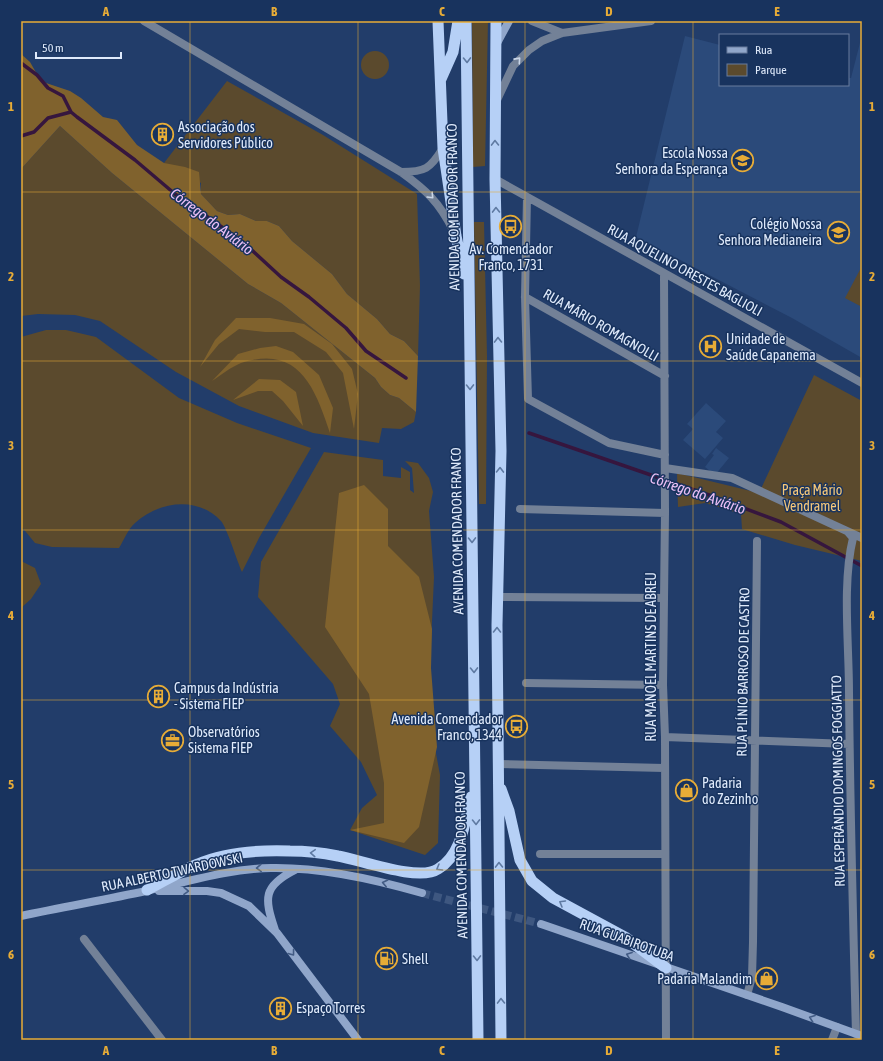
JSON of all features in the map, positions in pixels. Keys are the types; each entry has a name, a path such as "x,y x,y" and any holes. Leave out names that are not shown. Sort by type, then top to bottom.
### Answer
{"highway":[{"path":"438,21 443,148 456,236 470,297"},
{"path":"441,80 453,52 458,21"},
{"name":"AVENIDA COMENDADOR FRANCO","path":"466,21 478,1040"},
{"path":"496,21 494,107 500,440 497,597 501,1040"},
{"path":"498,781 509,811 520,860 532,881 554,898 625,937 666,968"},
{"path":"147,890 198,863 219,857 266,851 290,851 336,855 408,872 426,873 437,870 453,855 459,842 475,783"}],"main road":[{"path":"495,47 509,21"},
{"path":"277,933 267,904 268,894 275,883 284,875 298,868"},
{"name":"RUA ALBERTO TWARDOWSKI","path":"21,916 230,872 251,869 298,868 345,875 422,893"},
{"path":"147,890 207,891 221,893 249,906 277,933 358,1040"},
{"name":"RUA GUABIROTUBA","path":"541,924 859,1035"}],"street":[{"path":"144,21 401,172 435,199 445,214 456,236"},
{"path":"532,21 562,33"},
{"path":"494,107 508,76 518,59 542,41 562,33 651,21"},
{"path":"401,172 426,169 434,163 443,148"},
{"name":"RUA AQUELINO ORESTES BAGLIOLI","path":"495,179 862,383"},
{"path":"527,197 525,297 528,399 609,443 665,455"},
{"name":"RUA MANOEL MARTINS DE ABREU","path":"664,274 665,513 663,685 665,737 664,854 666,1040"},
{"name":"RUA MÁRIO ROMAGNOLLI","path":"525,297 665,376"},
{"path":"665,471 732,478 862,538"},
{"path":"520,508 665,513"},
{"name":"RUA ESPERÂNDIO DOMINGOS FOGGIATTO","path":"847,531 853,538 848,567 849,744 859,1035"},
{"name":"RUA PLÍNIO BARROSO DE CASTRO","path":"748,995 752,977 753,942 757,541"},
{"path":"497,597 663,598"},
{"path":"526,683 663,685"},
{"path":"665,737 755,739 849,744"},
{"path":"498,764 664,768"},
{"path":"540,854 664,854"},
{"path":"84,939 162,1040"},
{"path":"832,1040 837,1027"}],"shaded area":[{"name":"Escola Nossa Senhora da Esperança","path":"862,35 862,358 792,318 636,237 685,36 719,45 719,86 849,86 849,78 851,78"},
{"path":"21,54 30,62 38,76 46,83 70,91 81,98 103,117 117,120 137,145 164,163 185,167 199,172 201,194 217,211 228,215 240,214 256,221 267,221 279,226 292,241 332,274 347,294 377,319 390,334 404,341 418,356 416,412 399,398 390,395 381,387 375,378 281,303 248,284 112,173 60,126 21,169"},
{"path":"236,318 270,318 304,324 332,344 352,369 358,394 354,429 343,373 326,352 294,332 265,332 239,329 219,344 200,367 215,340"},
{"path":"276,346 293,352 319,375 333,408 330,433 318,400 311,386 302,374 291,365 277,360 261,359 241,363 212,381 238,354 260,348"},
{"path":"259,379 280,380 296,392 303,426 283,401 272,391 258,391 233,400"},
{"path":"706,403 726,421 716,432 723,438 705,459 683,440 693,429 687,424"},
{"path":"716,448 729,458 715,475 705,467 714,455 712,454"},
{"path":"364,485 388,509 388,546 419,577 432,629 431,668 437,747 419,827 404,843 350,830 384,823 384,783 369,694 325,627 339,493"}],"green space":[{"path":"472,21 488,21 485,166 473,167"},
{"path":"375,51 385,55 389,65 385,75 375,79 365,75 361,65 365,55"},
{"path":"227,81 323,135 417,194 420,286 418,356 404,341 390,334 377,319 347,294 332,274 292,241 279,226 267,221 256,221 240,214 228,215 217,211 201,194 201,183 164,163"},
{"path":"60,126 112,173 248,284 281,303 375,378 381,387 390,395 399,398 416,412 414,422 401,429 382,428 379,443 313,433 239,406 176,372 100,321 75,315 38,314 21,316 21,169"},
{"path":"474,222 484,222 487,356 486,504 479,504"},
{"path":"862,266 862,307 845,298"},
{"path":"46,330 66,330 96,337 179,398 237,423 311,448 259,538 242,572 221,521 212,513 190,505 178,504 167,506 155,510 145,516 130,528 119,548 52,547 35,543 21,526 21,337"},
{"name":"Praça Mário Vendramel","path":"814,375 862,401 862,561 795,545 742,529 741,514 705,503 678,507 677,473 759,493"},
{"path":"324,452 383,460 383,476 401,478 401,467 410,472 410,490 414,493 412,468 405,461 418,463 429,478 433,492 429,511 434,577 428,710 440,775 438,843 425,855 350,830 362,808 377,795 361,762 330,726 340,704 333,684 258,597 261,562"},
{"path":"21,561 35,568 41,584 31,599 21,608"}],"waterway":[{"name":"Córrego do Aviário","path":"21,63 37,75 48,88 63,96 71,112 77,117 135,160 175,194 243,242 281,277 309,297 346,328 366,351 406,378"},
{"path":"21,136 34,132 48,118 71,112"},
{"name":"Córrego do Aviário","path":"529,433 709,495 781,522 862,566"}],"tunnel":[{"path":"422,893 541,924"}],"place":[{"name":"Associação dos Servidores Público","path":"163,135"},
{"name":"Escola Nossa Senhora da Esperança","path":"743,161"},
{"name":"Av. Comendador Franco, 1731","path":"511,227"},
{"name":"Colégio Nossa Senhora Medianeira","path":"838,232"},
{"name":"Unidade de Saúde Capanema","path":"710,347"},
{"name":"Campus da Indústria - Sistema FIEP","path":"159,696"},
{"name":"Avenida Comendador Franco, 1344","path":"517,727"},
{"name":"Observatórios Sistema FIEP","path":"172,740"},
{"name":"Padaria do Zezinho","path":"687,791"},
{"name":"Shell","path":"386,959"},
{"name":"Padaria Malandim","path":"767,979"},
{"name":"Espaço Torres","path":"280,1008"}]}
